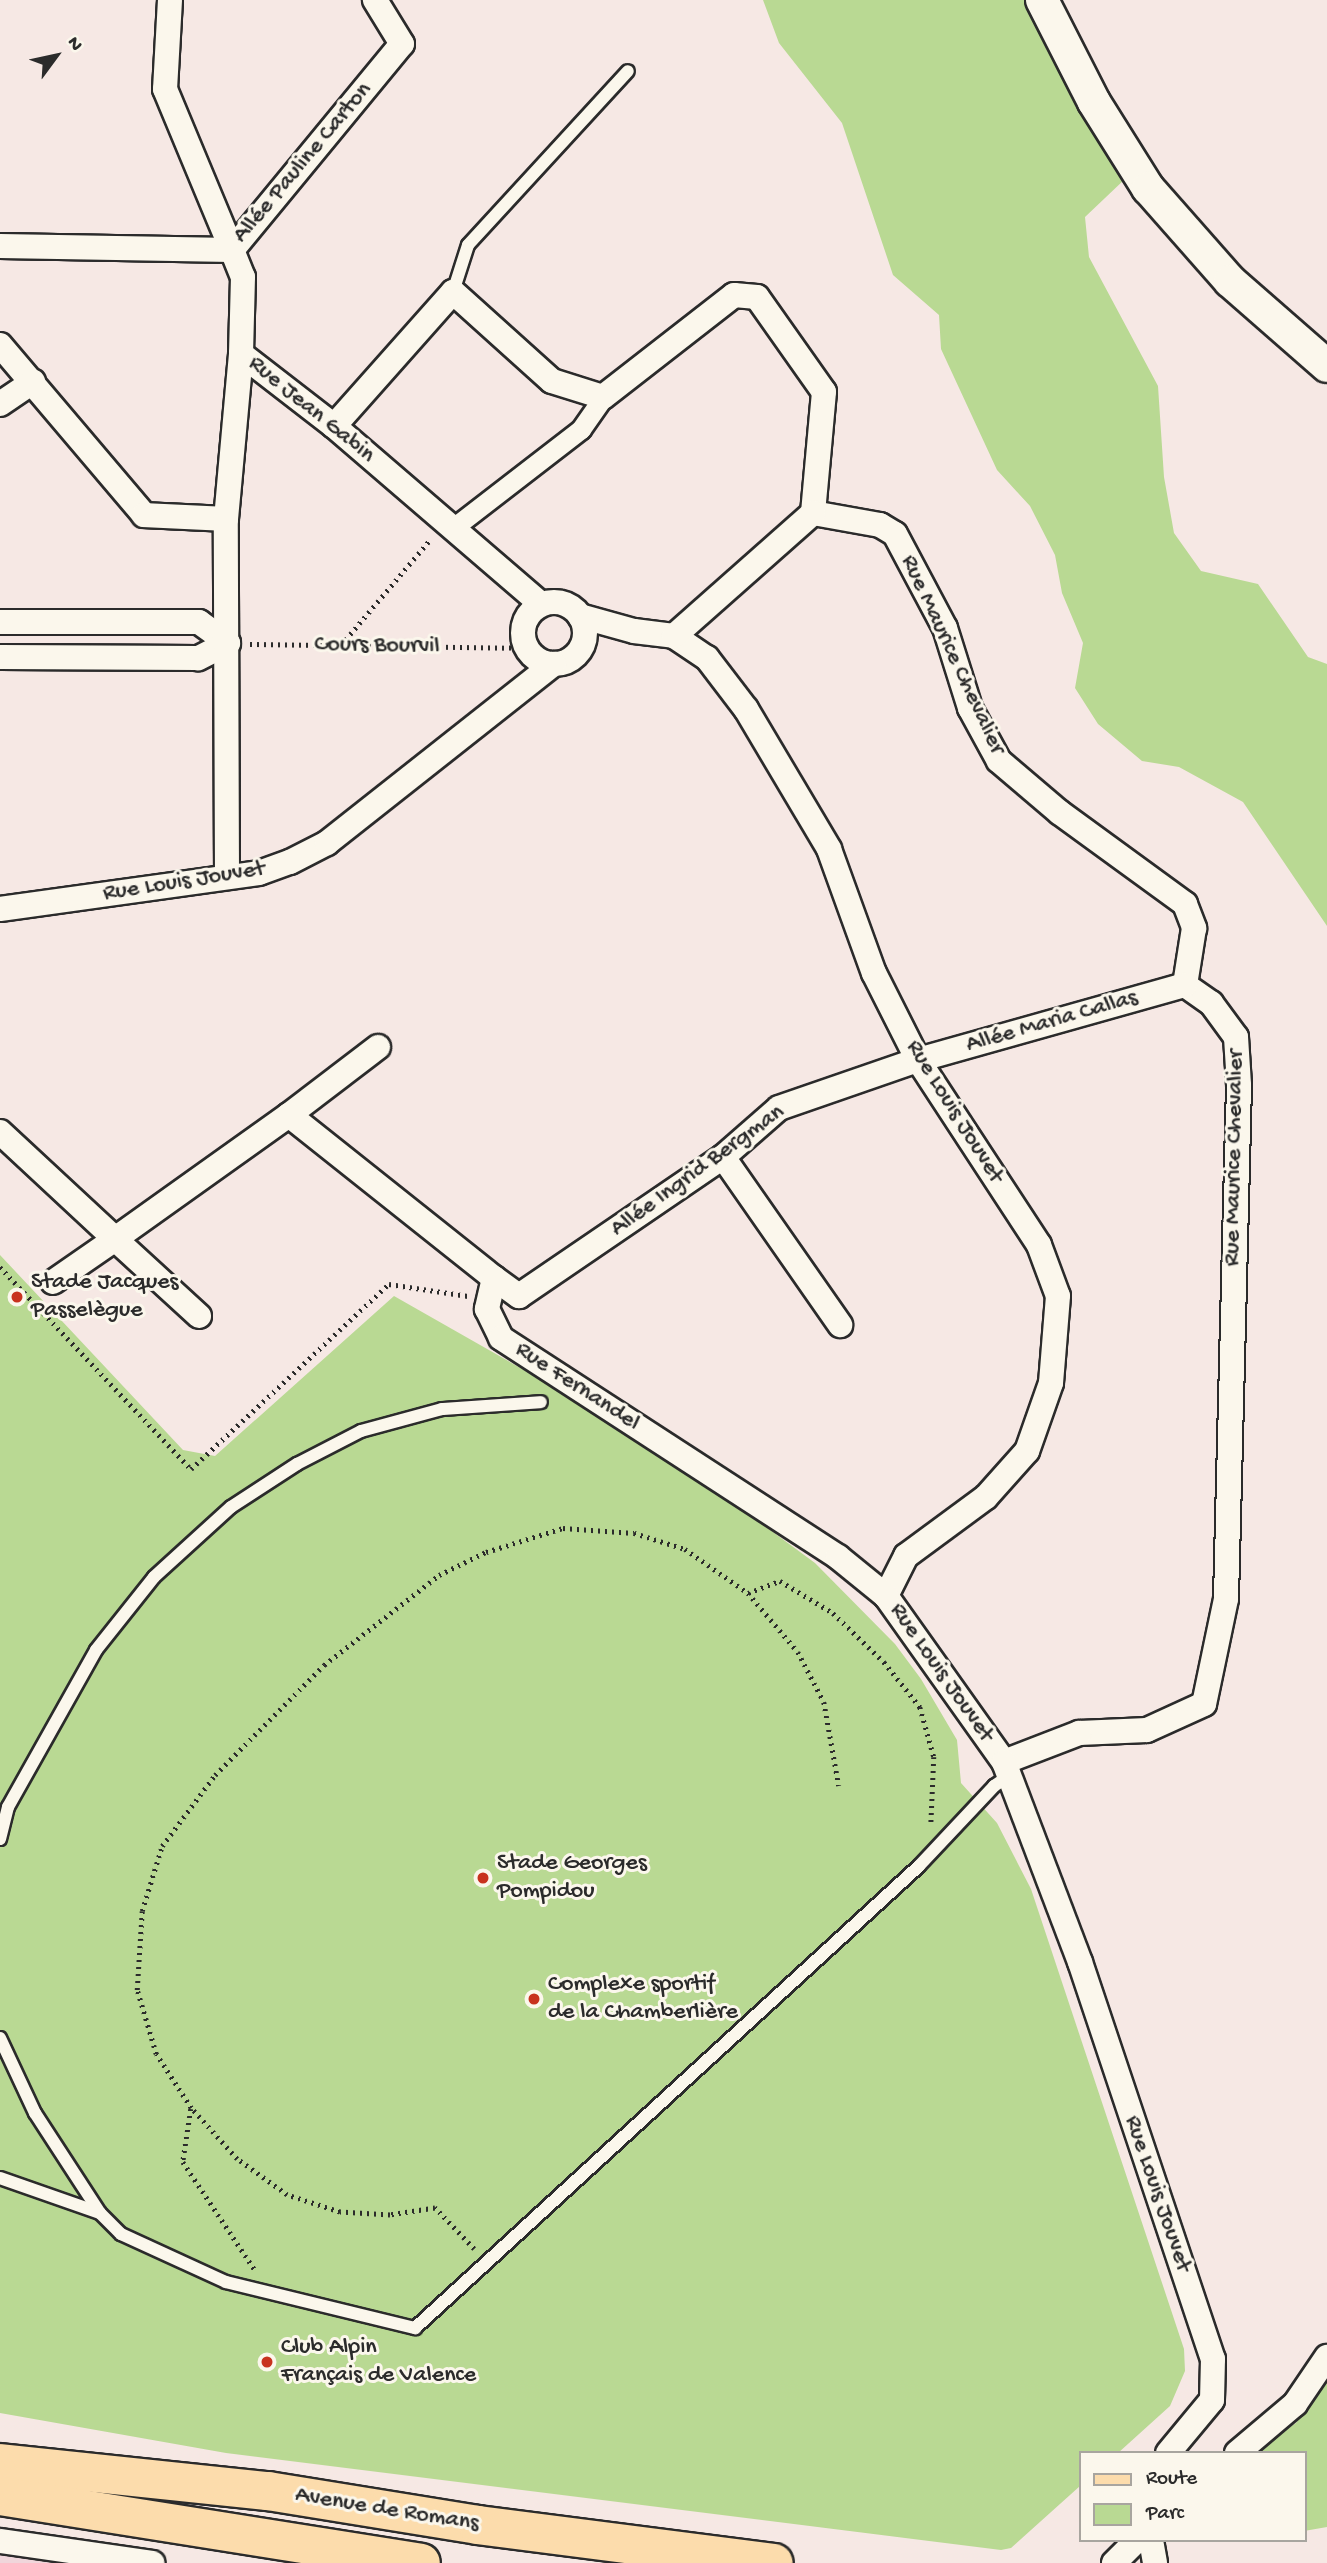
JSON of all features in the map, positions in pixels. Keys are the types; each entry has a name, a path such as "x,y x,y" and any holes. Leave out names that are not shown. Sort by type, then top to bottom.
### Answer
{"main road":[{"name":"Avenue de Romans","path":"0,2463 268,2491 478,2525 774,2563"},
{"name":"Avenue de Romans","path":"0,2496 421,2563"}],"street":[{"name":"Allée Pauline Carton","path":"170,0 165,89 232,250 402,44 375,0"},
{"path":"1042,0 1094,102 1147,188 1230,281 1327,366"},
{"path":"0,246 232,250"},
{"name":"Rue Jean Gabin","path":"232,250 243,277 241,354 334,426 541,604"},
{"path":"334,426 453,292 552,381 603,397"},
{"path":"449,525 581,429 603,397 734,295 757,297 824,392 813,513 674,636"},
{"path":"0,345 144,515 226,519"},
{"path":"227,875 226,519 241,354"},
{"path":"0,404 33,382"},
{"name":"Rue Maurice Chevalier","path":"813,513 880,525 895,534 945,628 970,708 999,761 1059,812 1185,904 1194,928 1185,985 1211,1003 1236,1037 1239,1085 1226,1599 1204,1704 1147,1730 1079,1732 1007,1769"},
{"path":"558,601 580,616 584,644 572,659 539,657 523,628 541,604 558,601"},
{"name":"Rue Louis Jouvet","path":"580,616 634,631 674,636 707,658 746,709 829,849 874,973 918,1059 1039,1245 1058,1296 1051,1383 1027,1451 986,1497 906,1556 886,1596 1007,1769 1080,1962 1213,2359 1212,2400 1170,2451"},
{"path":"0,622 199,622 228,643"},
{"name":"Rue Louis Jouvet","path":"584,644 634,631"},
{"path":"0,657 198,657 228,643"},
{"name":"Rue Louis Jouvet","path":"0,909 227,875 259,873 327,843 522,694 539,657"},
{"name":"Allée Maria Callas","path":"918,1059 1185,985"},
{"path":"53,1282 289,1115 378,1047"},
{"name":"Allée Ingrid Bergman","path":"492,1289 519,1296 723,1157 779,1108 918,1059"},
{"path":"289,1115 492,1289"},
{"path":"0,1132 199,1316"},
{"path":"723,1157 840,1325"},
{"name":"Rue Fernandel","path":"492,1289 488,1309 500,1338 838,1557 886,1596"},
{"path":"1239,2451 1295,2404 1327,2357"},
{"path":"0,2444 268,2491"},
{"path":"0,2541 78,2557 152,2563"},
{"path":"1114,2563 1135,2542"},
{"path":"1151,2542 1155,2563"}],"lane":[{"path":"453,292 468,245 628,71"},
{"path":"0,1839 8,1807 96,1650 154,1577 231,1507 297,1464 361,1431 442,1409 541,1402"},
{"path":"0,2038 35,2113 100,2213 121,2234 185,2267 226,2282 267,2289 415,2328 919,1866 1007,1769"},
{"path":"0,2178 100,2213"}],"path":[{"path":"341,645 449,525"},
{"name":"Cours Bourvil","path":"228,643 341,645 539,657"},
{"path":"0,1267 191,1469 389,1284 492,1289"},
{"path":"487,2262 435,2208 390,2216 340,2212 287,2195 237,2159 191,2108 156,2054 137,1990 142,1911 162,1846 215,1774 286,1700 379,1617 439,1575 486,1552 563,1528 634,1533 685,1549 748,1593 798,1652 824,1702 839,1786"},
{"path":"748,1593 780,1581 833,1614 884,1662 920,1707 934,1757 935,1812 919,1866"},
{"path":"191,2108 183,2162 267,2289"}],"shaded area":[{"path":"0,2546 120,2563 0,2563"}],"green space":[{"path":"763,0 1024,0 1077,107 1125,179 1085,217 1089,257 1158,386 1164,477 1174,533 1201,571 1258,584 1308,657 1327,664 1327,926 1243,802 1179,767 1142,761 1098,724 1075,688 1083,643 1062,593 1055,555 1030,506 997,470 941,349 939,315 893,275 842,123 779,43"},
{"name":"Complexe sportif de la Chamberlière","path":"0,1255 183,1450 215,1456 394,1296 652,1443 815,1563 895,1644 921,1679 957,1740 961,1783 997,1823 1031,1889 1184,2349 1185,2371 1170,2406 1120,2451 1078,2451 1078,2488 1011,2548 1001,2550 226,2453 0,2413"},
{"path":"1327,2378 1327,2527 1306,2531 1306,2451 1253,2451 1296,2423"}],"place":[{"name":"Stade Jacques Passelègue","path":"17,1297"},
{"name":"Stade Georges Pompidou","path":"483,1878"},
{"name":"Complexe sportif de la Chamberlière","path":"534,1999"},
{"name":"Club Alpin Français de Valence","path":"267,2362"}]}
